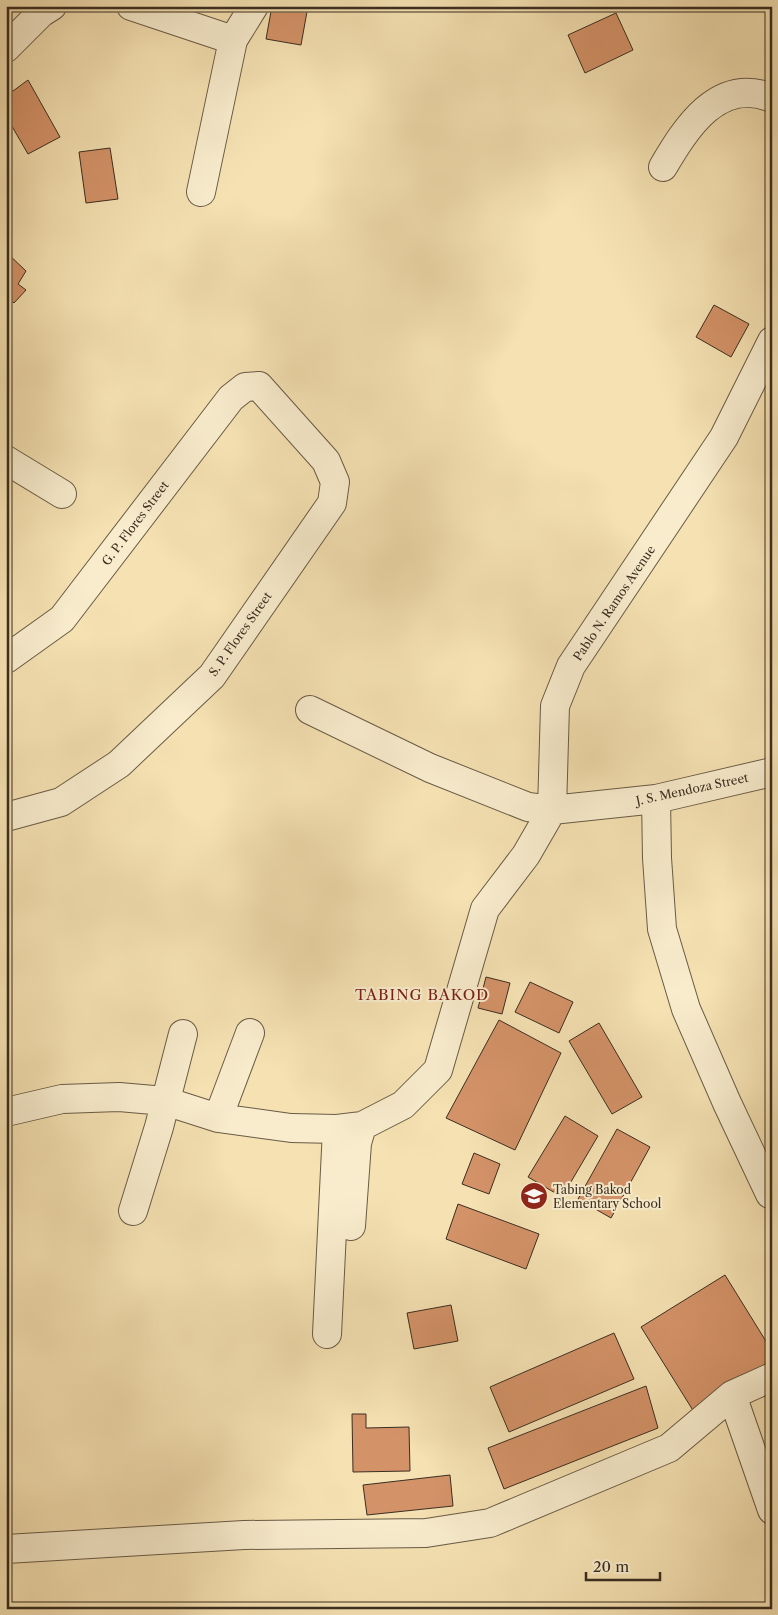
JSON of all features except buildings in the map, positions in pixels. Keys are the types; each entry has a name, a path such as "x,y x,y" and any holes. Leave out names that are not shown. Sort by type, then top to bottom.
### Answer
{"street":[{"path":"6,48 42,12 52,6"},
{"path":"131,6 233,40"},
{"path":"201,192 233,40 254,6"},
{"path":"663,168 684,131 706,109 734,92 772,98"},
{"name":"Pablo N. Ramos Avenue","path":"6,1112 62,1099 119,1097 165,1101 218,1118 291,1128 350,1128 403,1105 438,1070 485,909 526,855 552,810 555,706 571,666 724,437 772,341"},
{"name":"G. P. Flores Street","path":"6,659 62,619 231,398 245,388 258,386"},
{"name":"S. P. Flores Street","path":"6,817 61,802 119,764 212,676 332,503 335,482 326,461 258,386"},
{"path":"6,460 62,494"},
{"name":"J. S. Mendoza Street","path":"310,710 430,768 528,807 552,810 656,799 772,772"},
{"path":"656,799 657,858 662,928 686,1009 727,1103 770,1194"},
{"path":"218,1118 250,1033"},
{"path":"133,1211 183,1034"},
{"path":"345,1299 357,1143 350,1128"},
{"path":"327,1334 350,1128"},
{"path":"6,1549 244,1535 426,1533 490,1523 668,1448 732,1395 772,1377"},
{"path":"732,1395 772,1510"}],"place":[{"name":"Tabing Bakod Elementary School","path":"534,1196"}],"district":[{"name":"TABING BAKOD","path":"422,994"}]}
